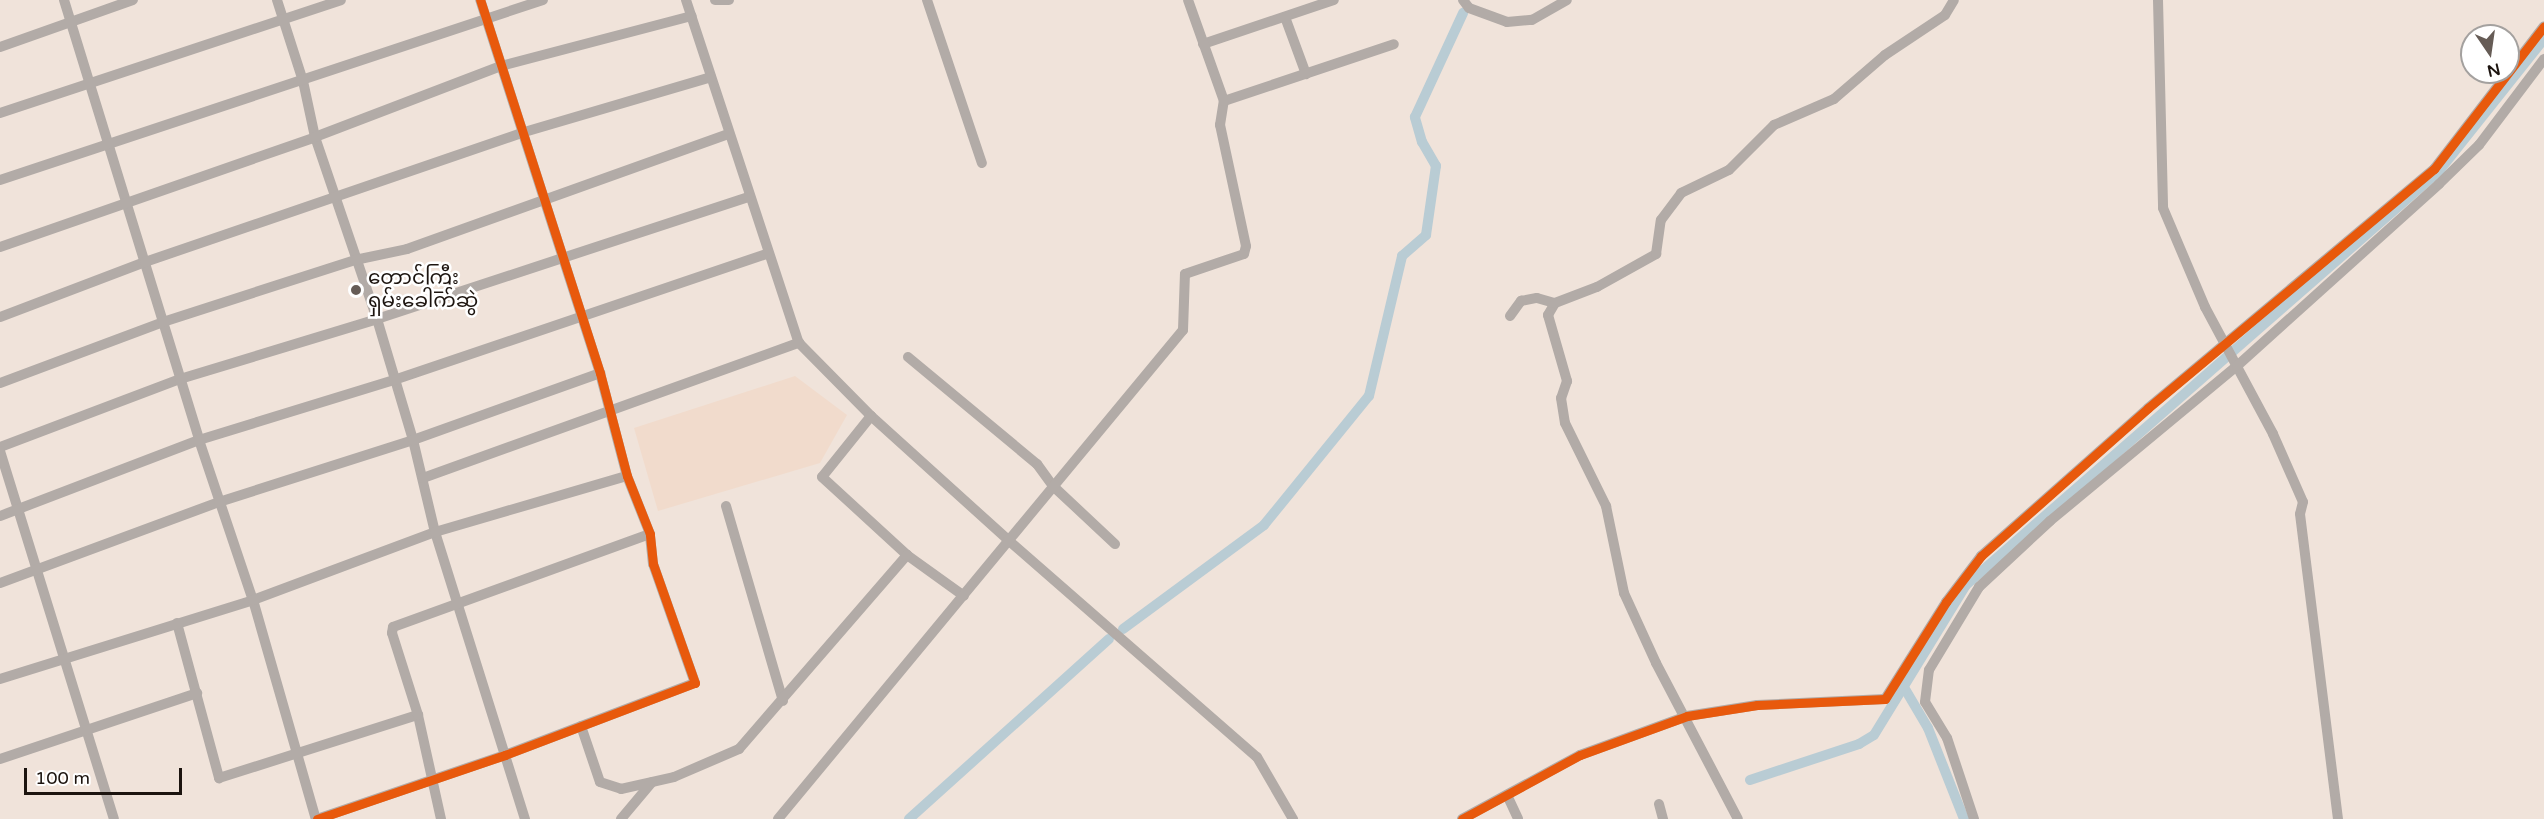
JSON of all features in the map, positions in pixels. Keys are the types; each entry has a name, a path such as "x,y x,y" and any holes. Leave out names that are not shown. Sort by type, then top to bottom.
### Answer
{"street":[{"path":"64,0 199,440 253,600 316,819 432,777 505,755 695,683 653,564 650,534 627,476 600,373 580,317 480,0"},
{"path":"0,47 133,0"},
{"path":"277,0 303,81 315,138 377,319 413,440 435,532 525,819"},
{"path":"0,113 341,0"},
{"path":"0,180 543,0"},
{"path":"686,0 767,254 800,343 871,416 1008,540 1257,757 1293,819"},
{"path":"715,0 729,0"},
{"path":"927,0 982,163"},
{"path":"778,819 1183,330 1185,274 1244,254 1246,246 1220,125 1224,101 1188,0"},
{"path":"1203,44 1334,0"},
{"path":"1463,0 1469,8 1507,22 1532,20 1567,0"},
{"path":"1510,316 1521,301 1538,298 1555,303 1597,287 1656,254 1661,220 1681,193 1729,170 1774,125 1834,99 1885,55 1945,15 1953,0"},
{"path":"2158,0 2163,208 2225,346 2303,502 2300,514 2338,819"},
{"path":"0,247 127,201 315,138 501,66 692,16"},
{"path":"1285,17 1306,74"},
{"path":"1462,819 1580,755 1687,716 1758,705 1885,699 1946,602 1981,556 2434,169 2544,26"},
{"path":"1224,101 1394,44"},
{"path":"1974,819 1947,738 1925,702 1929,670 1979,586 2050,521 2236,364 2479,145 2544,59"},
{"path":"0,317 146,262 521,133 711,77"},
{"path":"0,383 163,322 355,260 407,249 729,134"},
{"path":"114,819 0,449 180,379 377,319 749,197"},
{"path":"0,516 199,440 394,380 767,254"},
{"path":"1555,303 1548,315 1566,381 1561,398 1565,423 1606,506 1633,615 1738,819"},
{"path":"423,478 610,413 800,343"},
{"path":"908,357 1037,464 1053,486 1115,544"},
{"path":"0,583 219,502 413,440 600,373"},
{"path":"871,416 822,477 907,555 964,596"},
{"path":"0,679 253,600 435,532 627,476"},
{"path":"726,506 783,702"},
{"path":"441,819 418,715 392,633 393,627 456,602 650,534"},
{"path":"580,726 600,782 621,789 674,777 739,749 783,702 907,555"},
{"path":"177,623 219,778 418,715"},
{"path":"0,759 197,693"},
{"path":"621,819 652,782"},
{"path":"1507,795 1518,819"},
{"path":"1659,804 1664,819"}],"shaded area":[{"path":"795,376 847,415 820,463 658,511 634,428"}],"waterway":[{"path":"1123,629 1264,525 1369,396 1402,256 1426,235 1436,166 1422,142 1415,117 1463,13"},
{"path":"1750,780 1859,744 1874,735 1966,585 2439,171 2544,39"},
{"path":"909,819 1109,639"},
{"path":"1905,689 1928,728 1964,819"}],"cycle path":[{"path":"317,819 505,755 695,683 653,564 650,534 627,476 600,373 480,0"},
{"path":"1462,819 1580,755 1687,716 1757,705 1885,699 1946,602 1981,556 2148,408 2434,169 2544,26"}],"place":[{"name":"တောင်ကြီး ရှမ်းခေါက်ဆွဲ","path":"356,290"}]}
